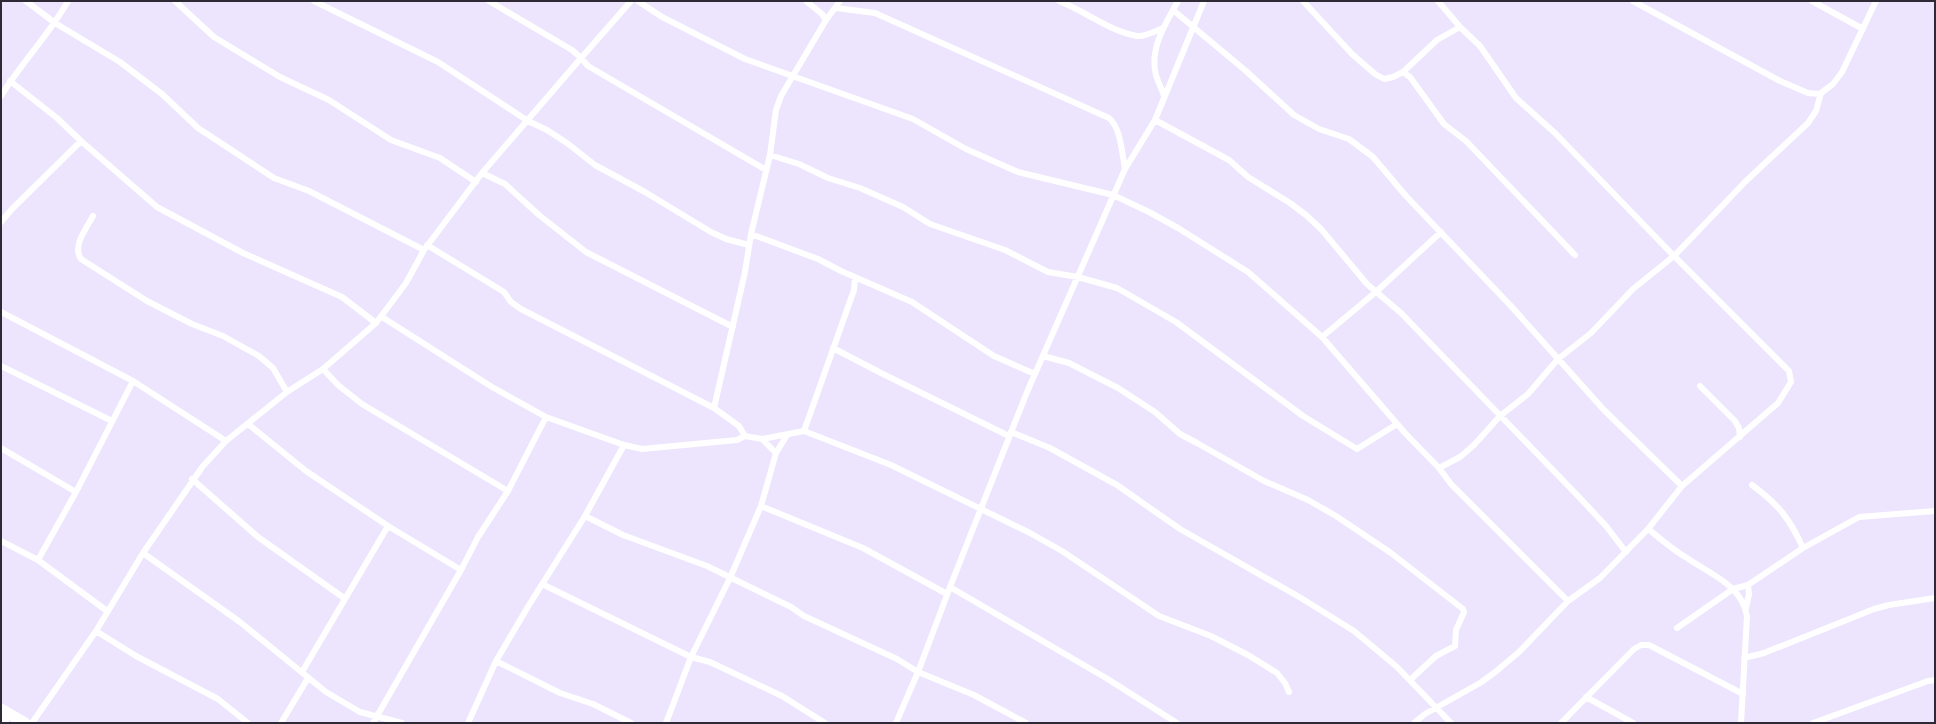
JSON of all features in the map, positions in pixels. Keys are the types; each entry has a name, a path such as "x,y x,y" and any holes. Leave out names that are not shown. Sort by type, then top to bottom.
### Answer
{"highway":[{"path":"1,708 25,723"}],"street":[{"path":"26,1 55,23 120,62 162,94 198,128 274,178 309,191 425,248 504,292 511,302 521,309 714,408 739,426 745,436"},
{"path":"1,96 10,81 55,23 68,1"},
{"path":"175,1 214,37 280,77 329,100 391,140 440,158 476,182"},
{"path":"314,1 438,62 528,121 547,130 567,143 595,165 645,192 711,232 726,239 749,246"},
{"path":"489,1 572,50 594,69 766,170"},
{"path":"32,723 96,631 143,553 192,479 226,442 287,392 323,369 382,317 406,283 425,248 482,173 631,1"},
{"path":"638,1 662,17 744,59 913,120 966,149 1018,172 1113,195 1155,215 1248,272 1322,337 1398,424 1439,468 1451,484 1568,601"},
{"path":"806,1 822,14 826,20"},
{"path":"714,408 745,272 751,234 770,155 776,110 781,96 826,20 840,1"},
{"path":"1059,1 1108,25 1137,36 1164,28"},
{"path":"1164,96 1156,76 1155,57 1157,44 1178,1"},
{"path":"896,723 918,672 980,508 1035,374 1125,169 1155,120 1204,1"},
{"path":"1303,1 1332,34 1375,74 1384,79 1393,77 1403,72 1437,40 1460,27"},
{"path":"1414,723 1425,714 1480,683 1519,652 1568,601 1600,578 1626,552 1648,529 1682,486 1778,403 1791,382 1790,371 1674,256 1555,133 1516,98 1480,46 1460,27 1438,1"},
{"path":"1633,1 1780,81 1808,93 1820,94"},
{"path":"1812,1 1863,29"},
{"path":"1439,468 1460,457 1474,446 1500,416 1528,394 1558,359 1592,333 1633,289 1674,256 1745,182 1808,123 1816,111 1820,94 1824,89 1833,84 1842,72 1876,1"},
{"path":"836,8 875,13 1109,118 1114,122 1125,169"},
{"path":"1173,10 1294,115 1318,129 1349,139 1373,157 1406,196 1441,232 1604,410 1682,486"},
{"path":"1403,72 1410,77 1444,124 1466,141 1575,255"},
{"path":"10,81 57,118 81,141 157,207 243,253 342,297 376,323"},
{"path":"1155,120 1229,160 1248,177 1290,202 1321,229 1367,284 1401,313 1482,395 1500,416 1590,509 1626,552"},
{"path":"1,222 12,209 81,141"},
{"path":"770,155 799,164 828,178 860,188 903,207 930,224 1005,250 1048,272 1078,277 1117,288 1176,322 1302,416 1357,449 1398,424"},
{"path":"482,173 505,184 539,215 586,252 733,327"},
{"path":"93,216 77,247 78,254 81,259 147,301 192,324 223,336 259,356 273,368 287,392"},
{"path":"1322,337 1376,291 1441,232"},
{"path":"751,234 799,251 925,309 994,356 1035,374"},
{"path":"804,431 854,290 855,278"},
{"path":"1,312 133,381 226,442"},
{"path":"382,317 492,387 546,416 624,445 642,449 737,440 745,436 762,439 804,431 891,465 1030,533 1062,551 1159,616 1211,636 1265,665 1277,673 1285,683 1289,692"},
{"path":"833,348 881,373 1010,434 1050,448 1117,485 1180,529 1301,598 1373,646 1438,707 1451,723"},
{"path":"1043,356 1069,362 1118,388 1156,412 1180,434 1264,481 1308,500 1336,516 1392,553 1463,609 1464,612 1456,630 1455,646 1436,656 1410,680"},
{"path":"1,366 112,421"},
{"path":"323,369 338,385 362,404 508,491"},
{"path":"38,560 76,492 133,381"},
{"path":"1700,386 1703,391 1734,421 1739,428 1740,437"},
{"path":"374,720 462,570 478,537 508,491 546,416"},
{"path":"248,424 306,471 388,526 462,570"},
{"path":"666,723 691,657 730,578 760,506 776,453 786,435"},
{"path":"762,439 776,453"},
{"path":"468,723 496,661 585,516 624,445"},
{"path":"1,448 76,492"},
{"path":"192,479 258,537 344,598"},
{"path":"1752,485 1781,509 1794,528 1803,548"},
{"path":"760,506 862,548 947,594"},
{"path":"1677,628 1733,589 1748,585 1803,548 1859,517 1935,510"},
{"path":"585,516 623,535 707,566 791,607 804,616 897,659 918,672 974,695 1026,723"},
{"path":"302,672 344,598 388,526"},
{"path":"1648,529 1687,558 1718,577 1733,589 1746,608"},
{"path":"1,541 38,560 107,611"},
{"path":"143,553 240,622 308,678 374,720 402,723"},
{"path":"542,584 691,657 710,662 782,696 825,723"},
{"path":"1741,723 1747,616 1746,608 1749,594 1748,585"},
{"path":"950,586 1106,678 1177,723"},
{"path":"1744,658 1791,643 1874,609 1935,598"},
{"path":"96,631 136,656 218,699 248,723"},
{"path":"1561,723 1634,650 1645,645 1656,649 1742,694"},
{"path":"496,661 560,693 593,704 631,723"},
{"path":"282,723 308,678"},
{"path":"1814,723 1928,681 1935,680"},
{"path":"1586,697 1633,723"}]}
